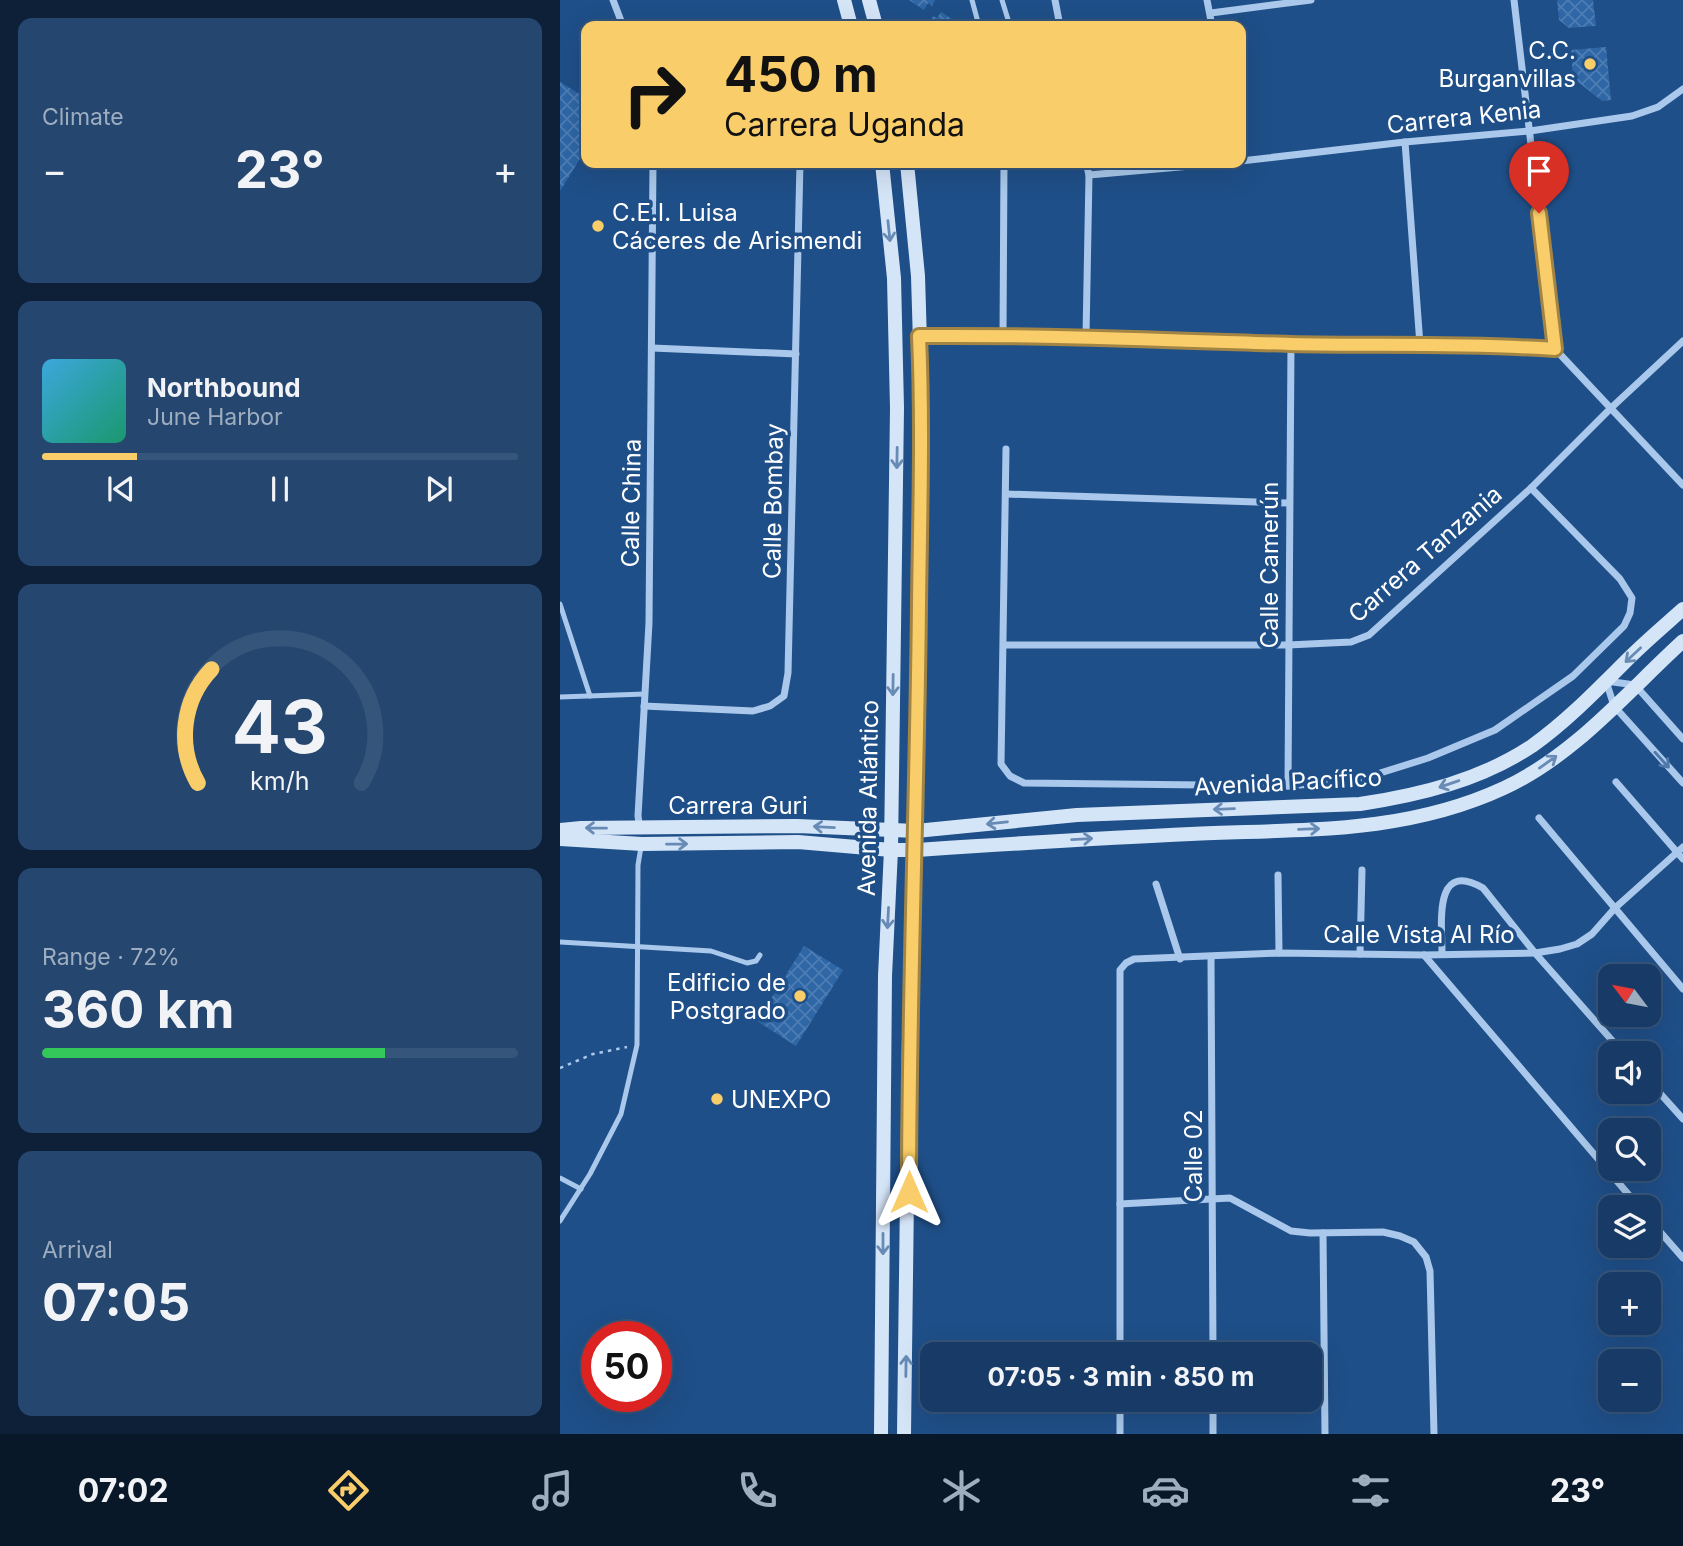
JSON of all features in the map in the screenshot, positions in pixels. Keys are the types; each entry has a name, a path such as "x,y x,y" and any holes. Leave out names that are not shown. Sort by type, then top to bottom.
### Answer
{"main road":[{"path":"844,0 850,21"},
{"path":"869,0 875,21"},
{"name":"Avenida Atlántico","path":"881,1434 885,976 891,850 897,408 894,278 883,168"},
{"name":"Avenida Atlántico","path":"904,1434 922,408 918,276 907,168"},
{"name":"Avenida Pacífico","path":"916,831 1077,815 1360,804 1405,797 1445,786 1494,767 1531,746 1571,715 1683,609"},
{"name":"Avenida Pacífico","path":"916,850 1143,836 1362,828 1452,809 1504,788 1544,766 1587,733 1683,641"},
{"path":"1135,812 1143,836"},
{"name":"Carrera Guri","path":"560,830 797,826 916,831"},
{"name":"Carrera Guri","path":"560,839 642,844 798,842 916,850"}],"street":[{"path":"613,0 621,21"},
{"path":"1055,0 1059,21"},
{"path":"1207,0 1212,21"},
{"path":"1211,13 1311,0"},
{"path":"1514,0 1555,349 1683,485"},
{"name":"Carrera Kenia","path":"1246,160 1530,131 1632,116 1658,107 1683,89"},
{"path":"1405,142 1420,345"},
{"name":"Calle China","path":"642,844 638,816 649,623 653,168"},
{"name":"Calle Bombay","path":"644,706 753,711 771,706 784,696 788,673 800,168"},
{"path":"1003,335 1004,168"},
{"path":"1086,336 1087,168"},
{"path":"1088,175 1167,168"},
{"path":"919,336 1086,336 1291,344 1555,349"},
{"name":"Carrera Tanzania","path":"1004,645 1288,645 1351,642 1369,635 1531,488 1683,341"},
{"name":"Calle Camerún","path":"1288,786 1291,344"},
{"path":"652,348 796,354"},
{"path":"1006,449 1001,764 1010,776 1024,783 1288,786 1358,780 1428,758 1495,730 1573,676 1623,626 1630,613 1632,598 1620,579 1531,488"},
{"path":"1006,494 1288,503"},
{"path":"1683,740 1635,685 1606,681 1614,706 1683,783"},
{"path":"1616,782 1681,853"},
{"path":"1539,818 1683,989"},
{"name":"Calle Vista Al Río","path":"1121,1203 1120,970 1126,963 1134,959 1279,953 1535,953 1577,944 1592,934 1615,908 1681,853"},
{"path":"1360,954 1362,870"},
{"path":"1278,876 1279,953"},
{"path":"1442,953 1443,898 1447,887 1458,881 1473,882 1483,888 1535,953 1613,1041"},
{"path":"1156,884 1180,958"},
{"path":"1424,955 1629,1195"},
{"name":"Calle 02","path":"1211,957 1213,1342"},
{"path":"1661,1094 1683,1119"},
{"path":"1120,1342 1121,1203 1230,1198 1291,1231 1383,1232 1414,1242 1426,1256 1430,1271 1434,1434"},
{"path":"1324,1233 1325,1434"},
{"path":"1661,1233 1683,1258"},
{"path":"1120,1412 1120,1434"},
{"path":"1213,1412 1213,1434"}],"lane":[{"path":"972,0 978,21"},
{"path":"1002,0 1008,21"},
{"path":"560,604 590,696"},
{"path":"560,697 645,694"},
{"path":"560,1221 581,1189 621,1114 637,1045 638,865 642,844"},
{"path":"560,942 711,951 747,963 756,961 760,955"},
{"path":"560,1178 581,1189"}],"path":[{"path":"560,1068 593,1054 637,1045"}],"building":[{"path":"909,0 935,0 932,6 928,3 924,10"},
{"path":"1557,0 1593,0 1596,26 1569,28 1559,20"},
{"path":"941,12 955,21 930,21 933,16 937,18"},
{"name":"C.C. Burganvillas","path":"1606,47 1611,100 1602,101 1573,78 1571,50"},
{"path":"560,82 581,95 581,157 560,191"},
{"name":"Edificio de Postgrado","path":"804,946 843,970 796,1046 757,1021"}],"place":[{"name":"C.C. Burganvillas","path":"1590,64"},
{"name":"C.E.I. Luisa Cáceres de Arismendi","path":"598,226"},
{"name":"Edificio de Postgrado","path":"800,996"},
{"name":"UNEXPO","path":"717,1099"}],"route":[{"path":"909,1192 909,1039 916,831 922,408 919,336 1086,336 1291,344 1464,345 1555,349 1539,213"}]}
